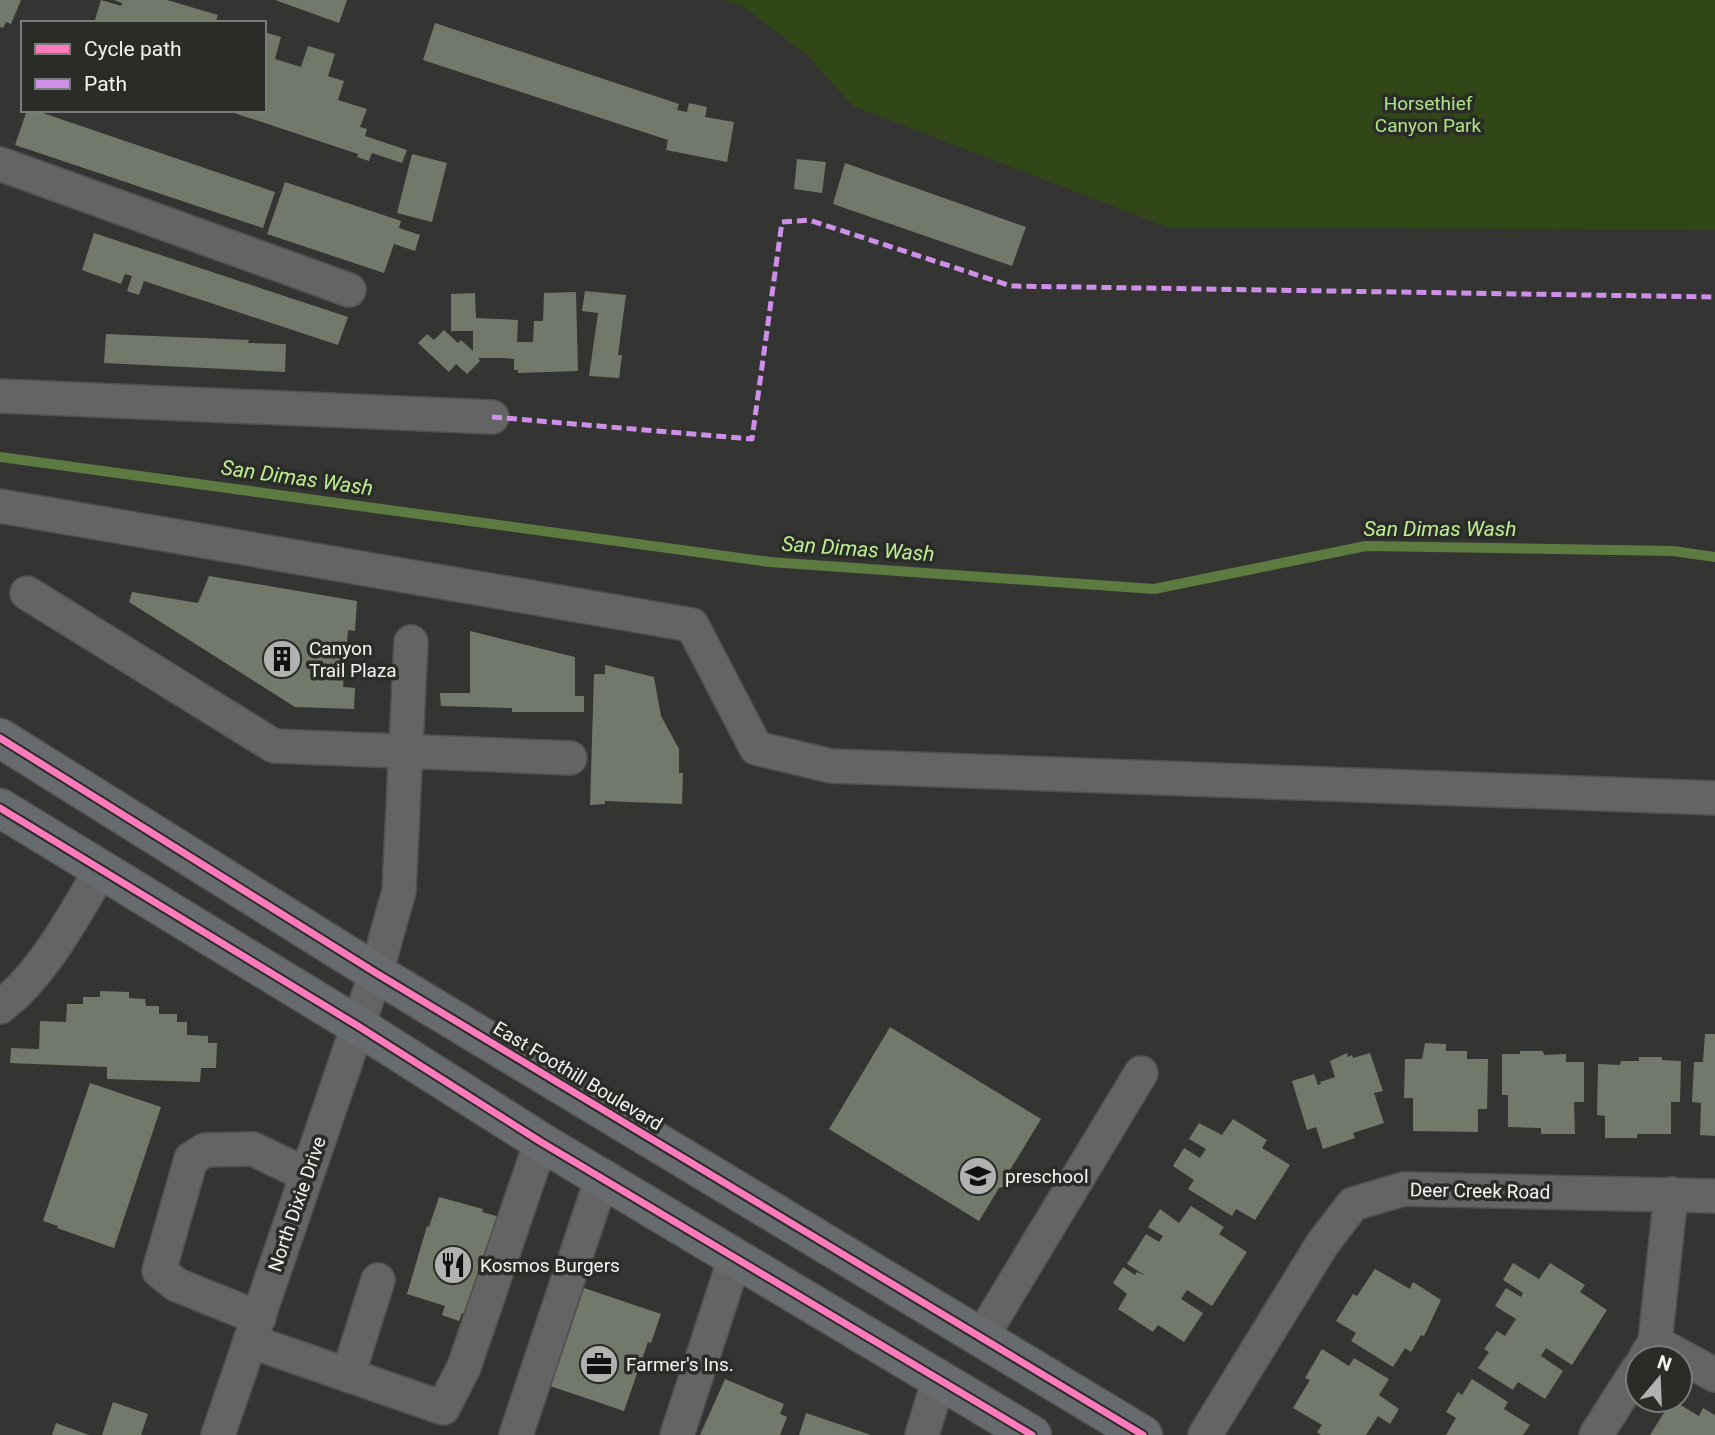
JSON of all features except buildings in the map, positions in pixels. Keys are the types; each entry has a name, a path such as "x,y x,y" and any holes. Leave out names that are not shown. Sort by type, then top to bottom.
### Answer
{"main road":[{"name":"East Foothill Boulevard","path":"0,738 376,972 1143,1435"},
{"path":"0,808 358,1026 541,1142 1032,1435"}],"street":[{"path":"0,164 349,289"},
{"path":"0,396 492,417"},
{"path":"0,506 692,625 756,748 831,766 1715,798"},
{"path":"27,593 274,746 570,758"},
{"name":"North Dixie Drive","path":"218,1435 376,972 399,891 411,642"},
{"path":"0,1007 54,948 101,870"},
{"path":"981,1338 1141,1073"},
{"path":"307,1175 253,1149 205,1150 191,1159 159,1270 177,1285 254,1330 348,1375 443,1408 464,1367 541,1142"},
{"path":"516,1435 602,1178"},
{"name":"Deer Creek Road","path":"1205,1435 1323,1243 1353,1204 1404,1189 1715,1196"},
{"path":"1648,1344 1671,1194"},
{"path":"677,1435 735,1258"},
{"path":"348,1375 378,1280"},
{"path":"1694,1370 1715,1376"},
{"path":"922,1435 939,1379"},
{"path":"1596,1435 1624,1391"}],"green space":[{"name":"Horsethief Canyon Park","path":"724,0 1715,0 1715,230 1167,227 853,106 807,55 744,7"}],"waterway":[{"name":"San Dimas Wash","path":"0,457 770,562 1154,589 1366,546 1673,551 1715,557"}],"marked path":[{"path":"492,417 752,439 782,222 809,220 1011,286 1715,297"}],"cycle path":[{"path":"0,738 376,973 1143,1435"},
{"path":"0,808 358,1026 541,1142 1032,1435"}],"place":[{"name":"Canyon Trail Plaza","path":"282,659"},
{"name":"preschool","path":"978,1176"},
{"name":"Kosmos Burgers","path":"453,1265"},
{"name":"Farmer's Ins.","path":"599,1364"}]}
